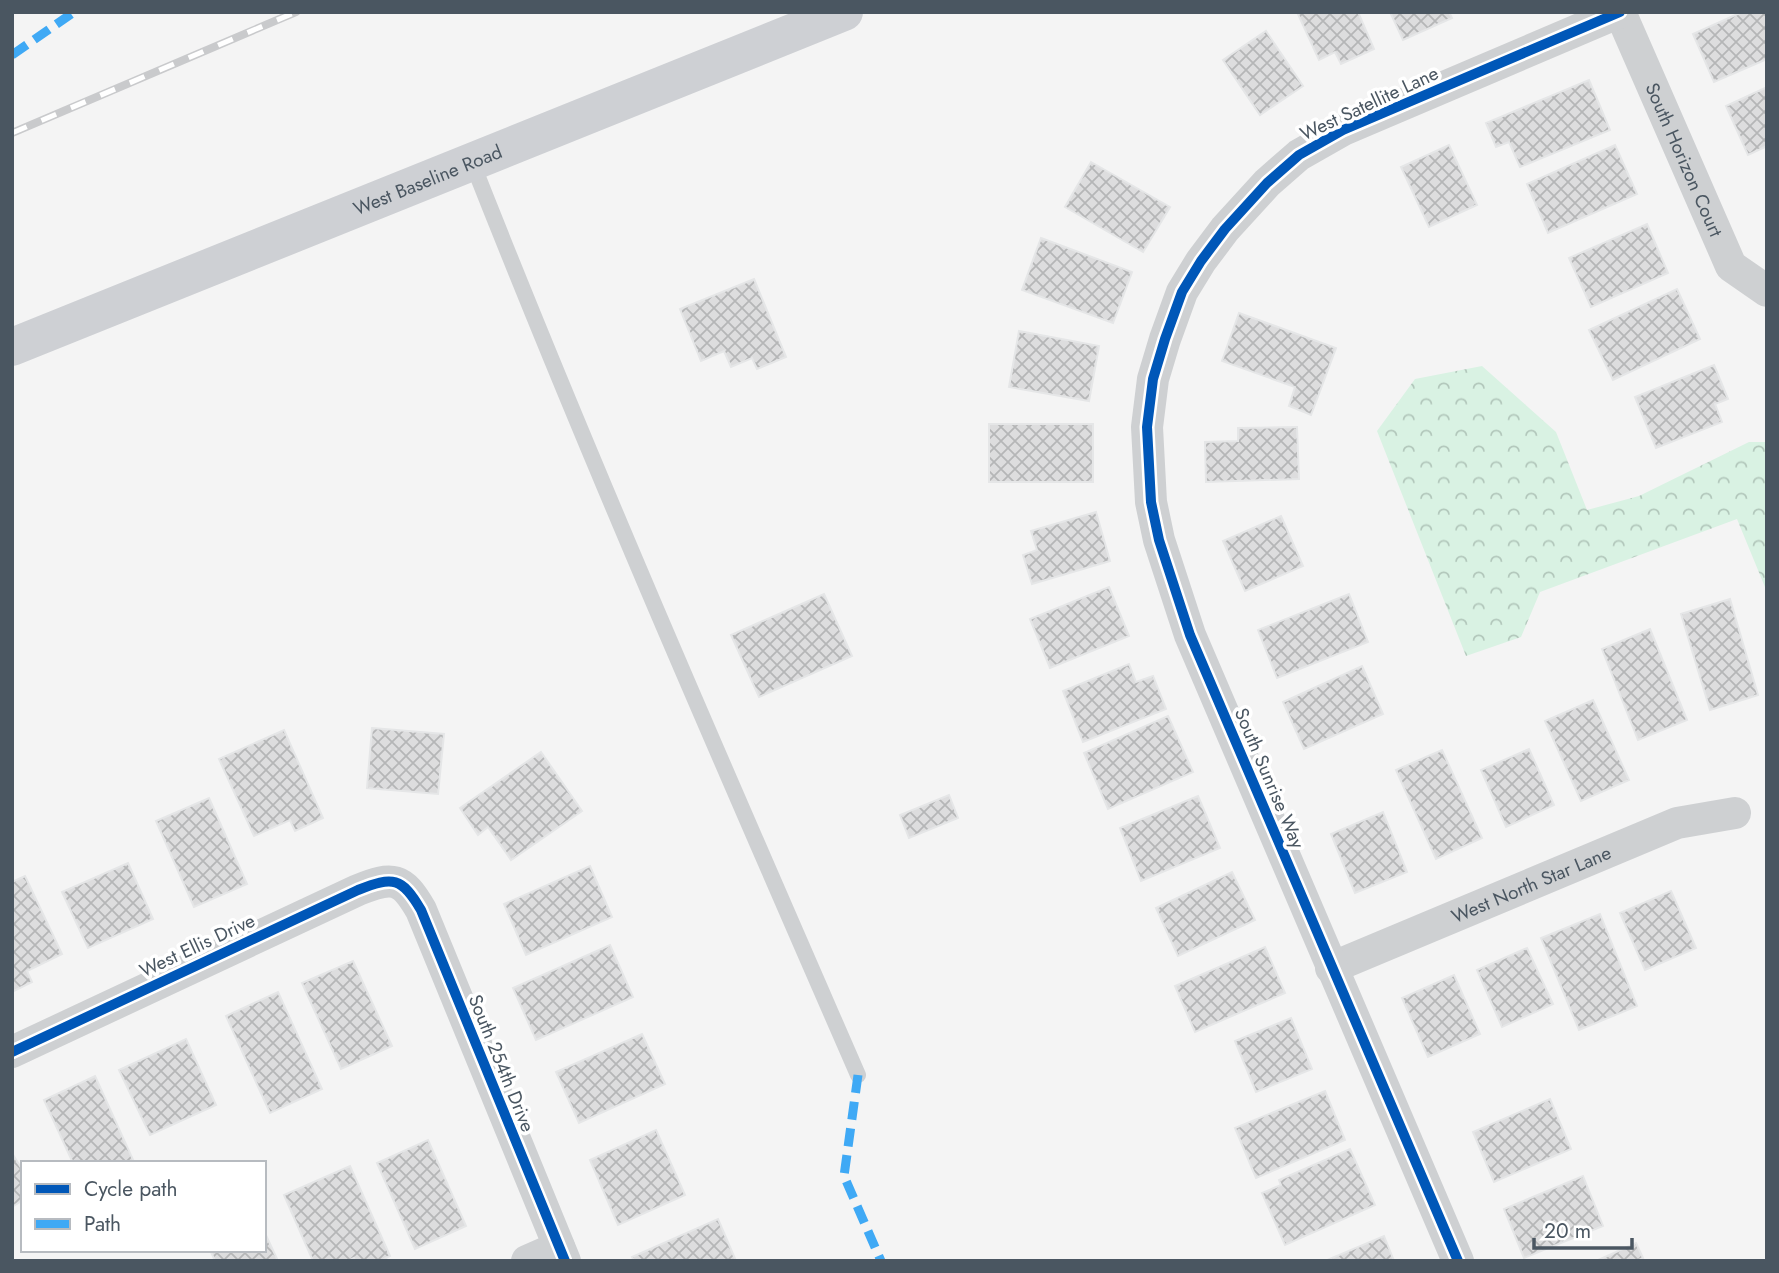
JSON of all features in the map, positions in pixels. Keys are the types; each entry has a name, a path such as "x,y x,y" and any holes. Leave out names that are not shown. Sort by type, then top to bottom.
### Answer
{"main road":[{"name":"West Baseline Road","path":"12,347 844,12"}],"street":[{"name":"South Horizon Court","path":"1620,12 1731,266 1767,291"},
{"name":"West Satellite Lane","path":"1182,292 1225,229 1267,183 1299,155 1343,130 1620,12"},
{"name":"South Sunrise Way","path":"1182,292 1153,379 1147,427 1150,490 1159,540 1191,635 1458,1261"},
{"name":"West North Star Lane","path":"1331,968 1677,822 1735,813"},
{"name":"West Ellis Drive","path":"12,1052 358,890 386,880 400,882"},
{"name":"South 254th Drive","path":"400,882 421,910 562,1254"},
{"path":"527,1261 562,1254"}],"lane":[{"path":"472,162 570,409 858,1075"}],"green space":[{"path":"1482,366 1556,432 1587,510 1639,496 1749,442 1767,442 1767,592 1737,519 1540,592 1521,637 1466,656 1377,431 1415,379"}],"building":[{"path":"1297,12 1358,12 1374,49 1341,64 1335,52 1319,60"},
{"path":"1390,12 1449,12 1452,18 1403,40"},
{"path":"1742,12 1767,12 1767,59 1714,82 1693,34"},
{"path":"1266,31 1303,86 1260,115 1223,60"},
{"path":"1589,80 1610,130 1520,167 1509,142 1496,147 1486,123"},
{"path":"1767,87 1767,146 1748,155 1726,106"},
{"path":"1449,145 1477,205 1429,227 1401,167"},
{"path":"1615,145 1637,194 1548,233 1527,184"},
{"path":"1091,162 1170,207 1143,252 1065,207"},
{"path":"1647,224 1668,273 1591,307 1569,258"},
{"path":"1041,238 1132,272 1113,323 1022,290"},
{"path":"754,279 786,357 757,369 752,358 731,367 724,351 701,361 680,309"},
{"path":"1677,289 1700,339 1613,380 1589,330"},
{"path":"1239,313 1336,348 1311,415 1289,406 1295,387 1222,361"},
{"path":"1019,331 1099,346 1089,401 1009,387"},
{"path":"1714,365 1728,399 1715,404 1722,422 1656,448 1635,397"},
{"path":"989,424 1093,424 1093,482 989,482"},
{"path":"1297,427 1299,479 1206,482 1205,442 1238,441 1238,428"},
{"path":"1096,512 1110,561 1032,584 1023,555 1037,550 1031,531"},
{"path":"1281,516 1303,566 1245,591 1223,541"},
{"path":"1109,587 1129,636 1050,668 1030,619"},
{"path":"824,594 852,656 759,697 731,635"},
{"path":"1349,594 1368,642 1277,678 1258,630"},
{"path":"1730,599 1758,695 1710,710 1681,614"},
{"path":"1650,629 1687,720 1638,740 1602,649"},
{"path":"1129,664 1136,682 1153,676 1166,709 1083,742 1063,691"},
{"path":"1362,666 1383,714 1304,749 1283,702"},
{"path":"1593,700 1629,780 1581,801 1545,721"},
{"path":"1168,716 1193,772 1108,809 1084,753"},
{"path":"372,728 444,734 438,794 367,788"},
{"path":"284,730 323,818 295,831 290,820 254,836 219,759"},
{"path":"1529,749 1554,805 1506,827 1481,770"},
{"path":"1442,750 1482,838 1436,859 1396,770"},
{"path":"541,752 582,811 511,860 488,827 478,835 460,808"},
{"path":"949,795 958,818 909,838 900,815"},
{"path":"1198,796 1220,848 1141,881 1120,828"},
{"path":"209,798 247,884 194,907 156,821"},
{"path":"1383,812 1407,872 1355,893 1331,834"},
{"path":"128,863 153,919 88,948 62,892"},
{"path":"590,866 612,917 526,955 504,904"},
{"path":"1232,872 1255,920 1178,956 1156,908"},
{"path":"25,876 62,954 27,971 32,982 12,992 12,882"},
{"path":"1671,891 1696,948 1645,970 1620,913"},
{"path":"1600,914 1637,1006 1579,1030 1541,938"},
{"path":"610,945 633,997 536,1040 513,988"},
{"path":"1265,947 1285,993 1195,1032 1175,986"},
{"path":"1527,948 1553,1004 1502,1027 1477,970"},
{"path":"353,961 392,1046 341,1069 302,983"},
{"path":"1454,975 1480,1034 1428,1057 1402,998"},
{"path":"278,992 322,1089 270,1113 226,1016"},
{"path":"1291,1018 1312,1069 1256,1092 1235,1041"},
{"path":"642,1034 665,1084 579,1123 556,1072"},
{"path":"186,1039 216,1105 150,1135 119,1070"},
{"path":"95,1076 134,1161 72,1161 44,1100"},
{"path":"1325,1091 1345,1140 1256,1178 1235,1128"},
{"path":"1550,1099 1571,1149 1494,1182 1473,1132"},
{"path":"656,1130 685,1195 618,1225 590,1160"},
{"path":"428,1140 466,1226 415,1249 377,1163"},
{"path":"1350,1149 1375,1205 1285,1245 1262,1193 1281,1185 1279,1180"},
{"path":"12,1153 21,1168 21,1201 12,1207"},
{"path":"350,1166 390,1256 380,1261 355,1261 354,1258 348,1261 313,1261 284,1195"},
{"path":"1583,1176 1603,1226 1524,1258 1504,1209"},
{"path":"718,1219 736,1261 634,1261 632,1257"},
{"path":"266,1235 278,1261 215,1261 211,1252 266,1252"},
{"path":"1384,1236 1394,1261 1327,1260"},
{"path":"1636,1243 1643,1258 1637,1261 1596,1261"}],"railway":[{"path":"12,133 296,12"}],"marked path":[{"path":"12,55 74,12"},
{"path":"858,1075 844,1176 881,1261"}],"cycle path":[{"path":"1458,1261 1190,635 1159,540 1151,502 1147,427 1153,379 1182,292 1201,261 1225,229 1267,183 1299,155 1343,130 1620,12"},
{"path":"12,1052 358,890 388,881 396,882 408,891 421,910 565,1261"}]}
